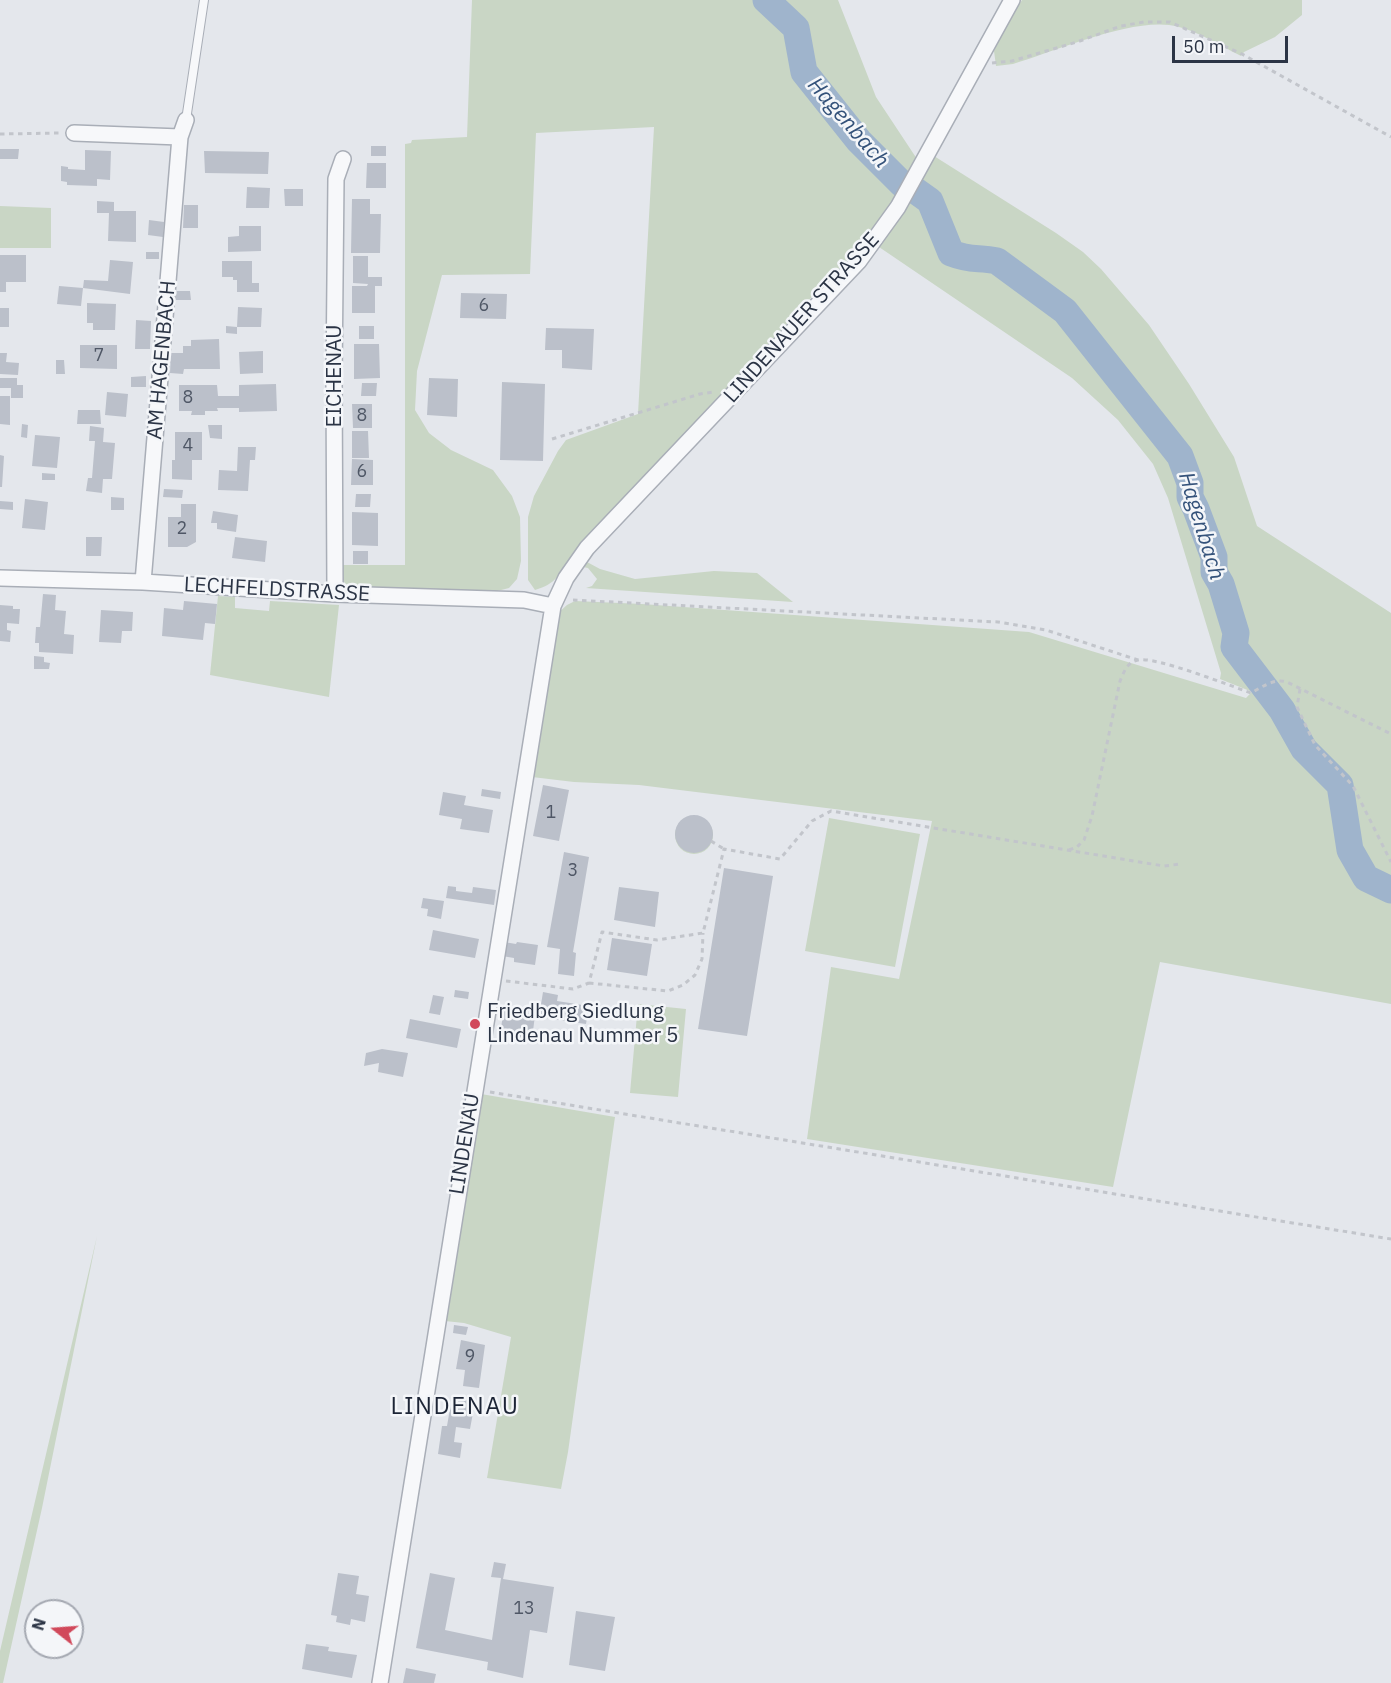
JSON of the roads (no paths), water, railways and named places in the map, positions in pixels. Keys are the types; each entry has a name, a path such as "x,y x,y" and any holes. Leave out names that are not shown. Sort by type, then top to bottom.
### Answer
{"street":[{"name":"LINDENAUER STRASSE","path":"555,602 566,578 587,548 859,261 890,220 1012,0"},
{"name":"AM HAGENBACH","path":"143,582 180,137 186,120"},
{"path":"74,134 180,137"},
{"name":"EICHENAU","path":"335,594 336,179 343,159"},
{"name":"LECHFELDSTRASSE","path":"0,578 143,582 335,594 555,602"},
{"name":"LINDENAU","path":"380,1683 474,1090 555,602"}],"lane":[{"path":"186,120 204,0"}],"waterway":[{"name":"Hagenbach","path":"766,0 796,28 804,72 859,141 902,184"},
{"name":"Hagenbach","path":"916,191 930,201 951,253 997,261 1065,311 1180,456 1190,483 1190,497 1214,557 1214,572 1221,584 1236,633 1234,647 1282,710 1304,749 1340,785 1350,850 1366,878 1391,890"}],"place":[{"name":"Friedberg Siedlung Lindenau Nummer 5","path":"475,1024"}],"district":[{"name":"LINDENAU","path":"455,1407"}]}
